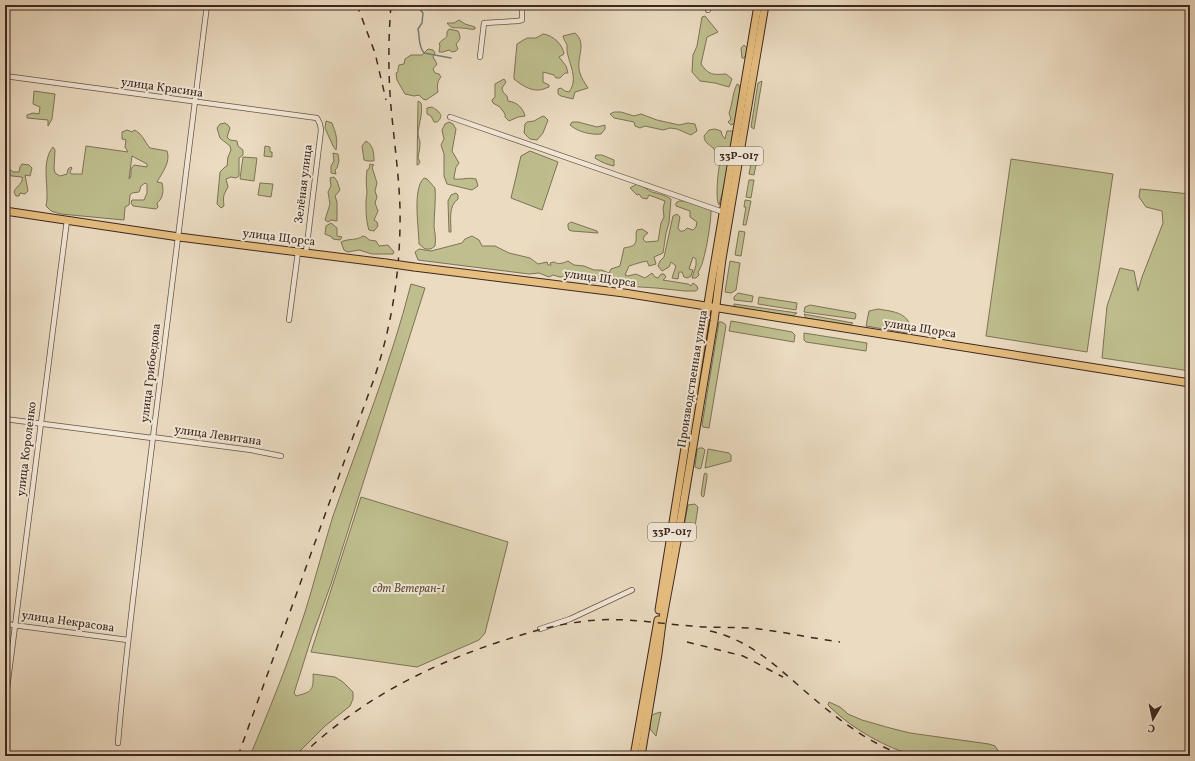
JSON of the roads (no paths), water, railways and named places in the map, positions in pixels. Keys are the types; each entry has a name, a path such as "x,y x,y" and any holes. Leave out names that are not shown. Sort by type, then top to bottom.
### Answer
{"main road":[{"name":"Производственная улица","path":"712,307 723,212 758,5"},
{"name":"Производственная улица","path":"637,755 646,706 658,618 712,307 722,260 765,5"},
{"name":"улица Щорса","path":"5,211 179,237 624,293 1190,383"}],"street":[{"name":"улица Грибоедова","path":"118,743 128,640 152,438 179,237 207,5"},
{"path":"480,57 484,23 522,20 522,5"},
{"name":"улица Красина","path":"5,76 317,118"},
{"path":"450,117 723,212"},
{"name":"Зелёная улица","path":"306,252 321,130 317,118"},
{"name":"улица Короленко","path":"5,704 67,220"},
{"path":"289,320 298,252"},
{"name":"улица Левитана","path":"5,419 251,450 281,456"},
{"path":"540,629 570,619 632,590"},
{"name":"улица Некрасова","path":"5,624 128,640"}],"waterway":[{"path":"416,5 423,13 422,23 418,29 422,50 424,53 451,58"}],"railway":[{"path":"357,5 375,53 386,100"},
{"path":"238,756 375,376 387,335 395,293 400,229 398,174 389,75 391,5"},
{"path":"301,756 345,719 368,703 417,675 443,663 496,643 559,625 599,620 634,620 699,627 750,628 840,642"},
{"path":"710,631 724,635 750,647 762,655 840,720 865,737 891,751 905,756"},
{"path":"687,642 743,656 783,677"}],"park label":[{"name":"сдт Ветеран-1","path":"409,589"}]}
